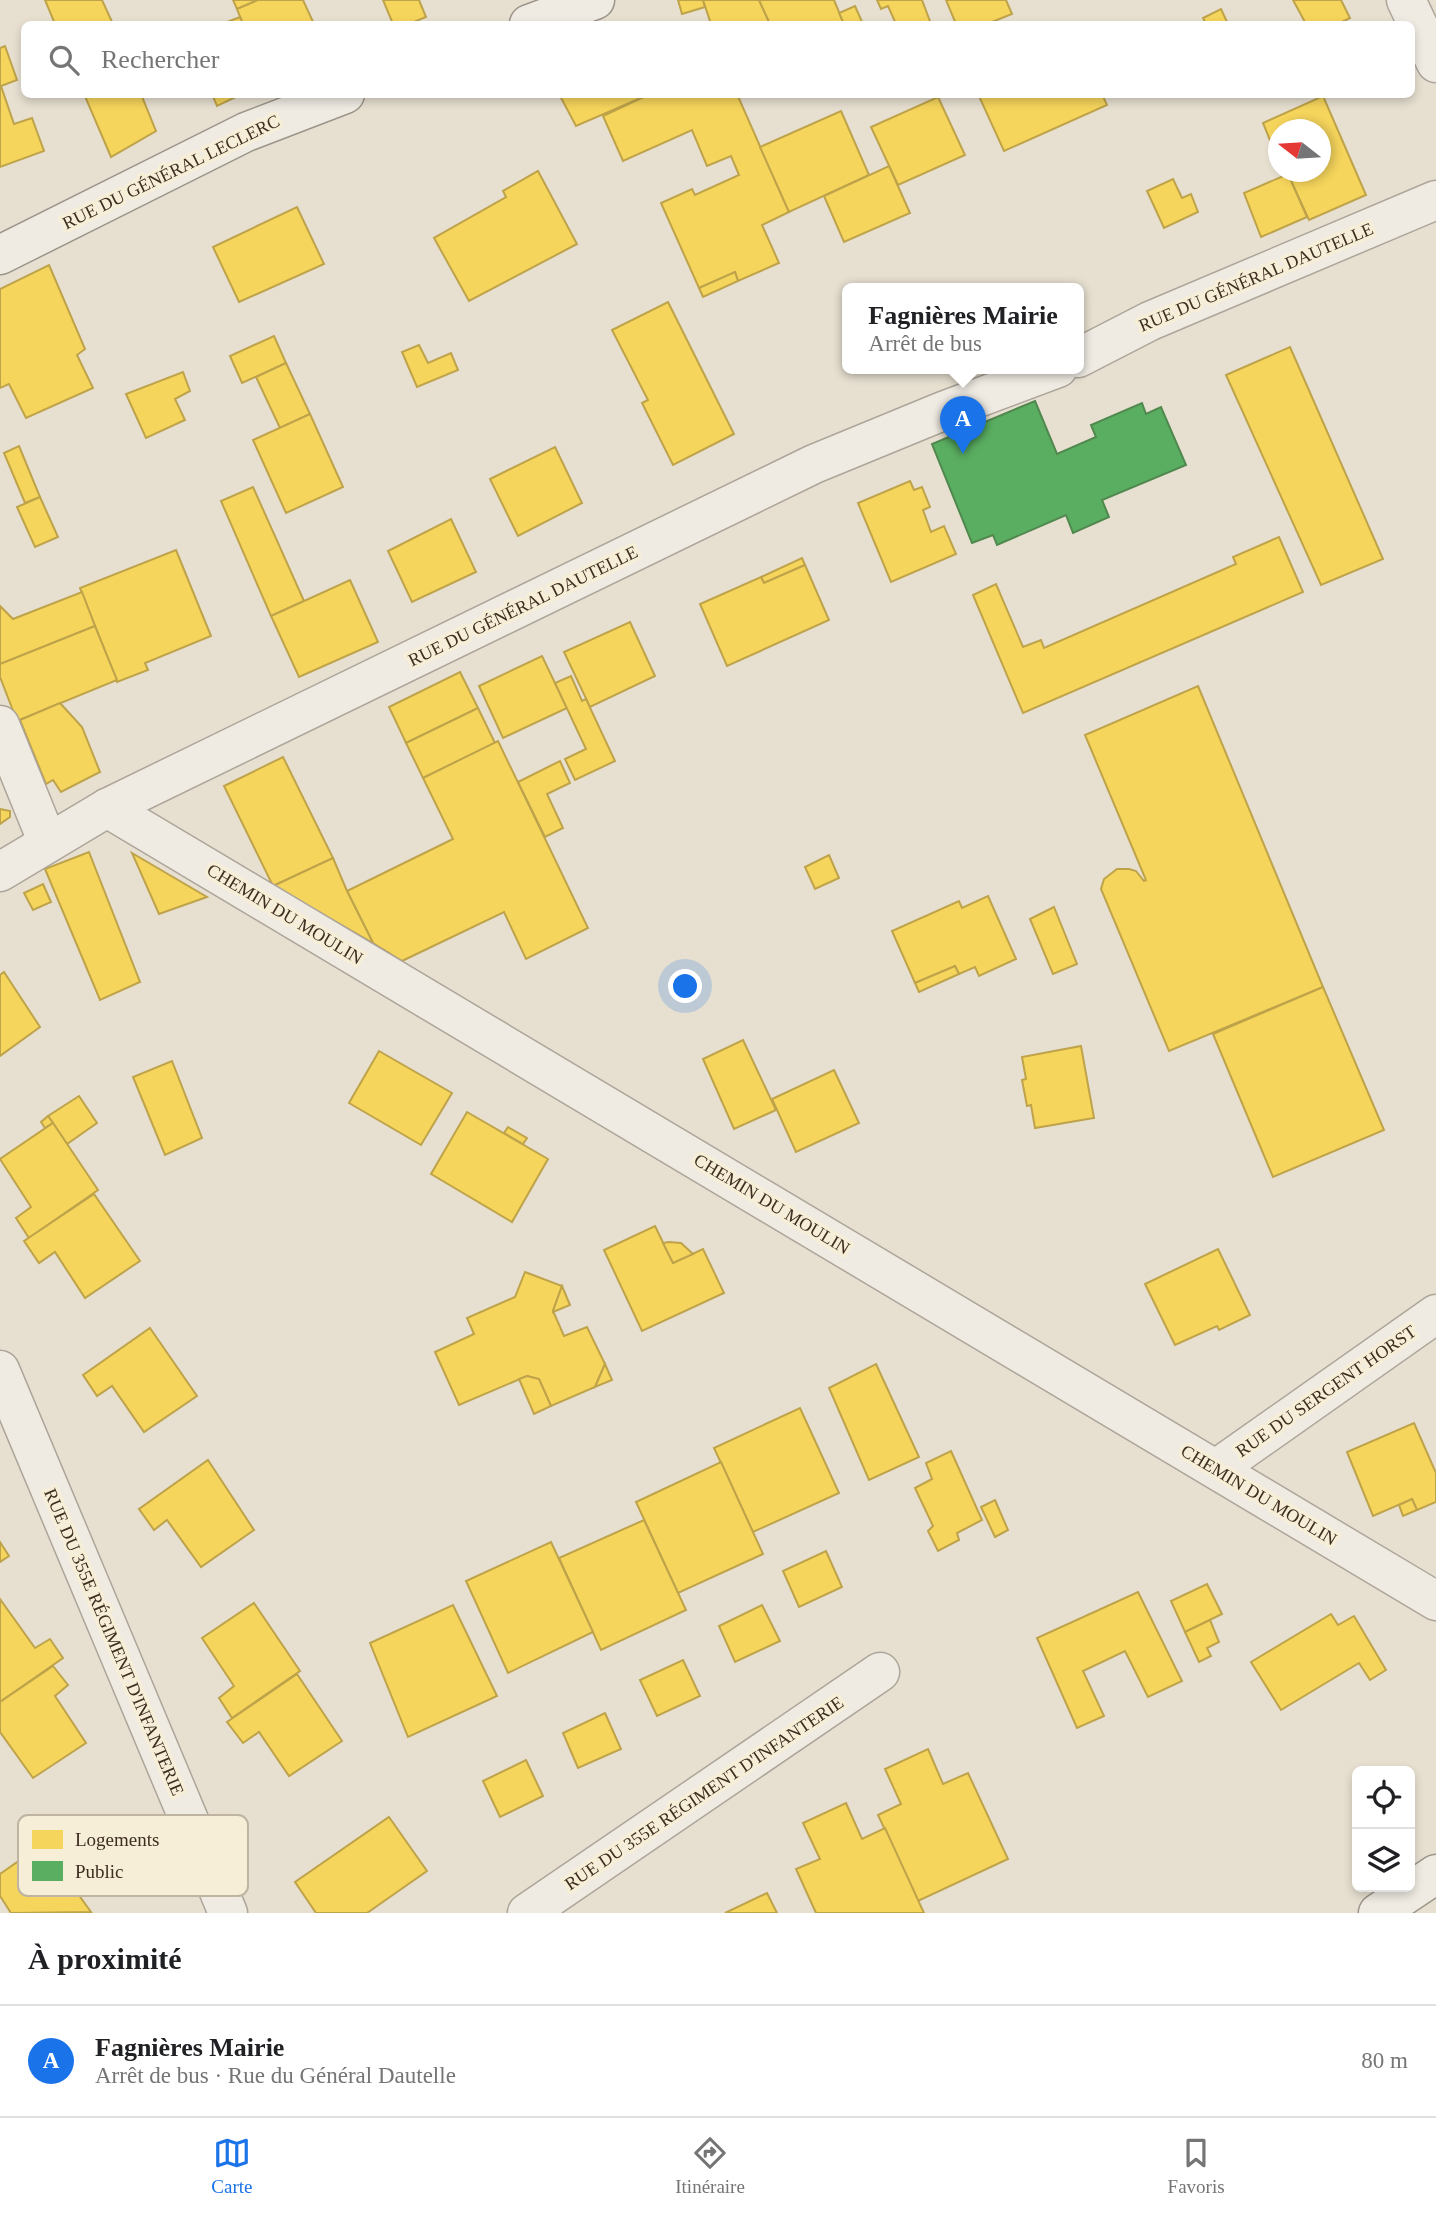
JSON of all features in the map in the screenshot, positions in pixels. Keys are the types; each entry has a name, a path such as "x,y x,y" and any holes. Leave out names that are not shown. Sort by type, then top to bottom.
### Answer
{"street":[{"path":"537,21 595,0"},
{"path":"1406,0 1436,63"},
{"name":"RUE DU GÉNÉRAL LECLERC","path":"0,255 246,132 335,98"},
{"name":"RUE DU GÉNÉRAL DAUTELLE","path":"1084,355 1150,321 1436,200"},
{"name":"RUE DU GÉNÉRAL DAUTELLE","path":"0,872 107,808 814,464 943,411 1046,374"},
{"path":"0,725 48,843"},
{"name":"CHEMIN DU MOULIN","path":"107,808 1436,1601"},
{"name":"RUE DU SERGENT HORST","path":"1216,1469 1436,1314"},
{"name":"RUE DU 355E RÉGIMENT D'INFANTERIE","path":"0,1370 187,1815"},
{"name":"RUE DU 355E RÉGIMENT D'INFANTERIE","path":"527,1913 880,1672"},
{"path":"1378,1913 1436,1874"},
{"name":"RUE DU 355E RÉGIMENT D'INFANTERIE","path":"221,1896 228,1913"}],"building: Logements":[{"path":"45,0 102,0 112,21 54,21"},
{"path":"233,0 258,0 237,9"},
{"path":"258,0 303,0 313,21 242,21 237,9"},
{"path":"383,0 419,0 426,17 416,21 392,21"},
{"path":"678,0 703,0 705,7 682,14"},
{"path":"703,0 759,0 769,21 710,21"},
{"path":"759,0 834,0 843,21 769,21"},
{"path":"877,0 922,0 930,21 895,21 888,6 881,9"},
{"path":"946,0 1006,0 1012,14 994,21 955,21"},
{"path":"1293,0 1341,0 1350,18 1344,21 1304,21"},
{"path":"855,6 862,21 843,21 839,13"},
{"path":"1221,9 1227,21 1204,21 1203,18"},
{"path":"5,46 17,80 1,86 14,124 32,118 44,151 0,167 0,48"},
{"path":"86,98 143,98 156,131 111,157"},
{"path":"214,98 234,98 217,106"},
{"path":"561,98 641,98 576,126"},
{"path":"641,98 739,98 789,212 762,225 779,263 738,281 735,272 699,288 661,203 692,189 695,195 739,175 731,156 707,166 692,130 623,161 603,116"},
{"path":"938,98 965,155 898,185 871,127"},
{"path":"980,98 1104,98 1107,105 1004,151"},
{"path":"1324,98 1366,195 1309,220 1292,182 1331,182 1331,119 1272,119"},
{"path":"841,111 869,175 789,212 760,147"},
{"path":"1268,121 1268,135 1263,123"},
{"path":"889,166 910,213 844,242 824,196"},
{"path":"538,171 577,244 469,301 434,238 506,197 503,191"},
{"path":"1173,179 1182,198 1191,194 1198,212 1164,228 1147,191"},
{"path":"1269,182 1292,182 1307,217 1261,237 1244,193"},
{"path":"297,207 324,264 239,302 213,247"},
{"path":"49,265 85,349 77,355 93,388 26,418 9,384 0,388 0,289"},
{"path":"735,272 738,281 703,297 699,288"},
{"path":"668,302 734,434 673,465 642,403 648,400 612,330"},
{"path":"274,336 286,363 242,383 230,356"},
{"path":"419,345 428,363 451,353 458,370 417,387 402,352"},
{"path":"1290,347 1383,559 1321,585 1226,375"},
{"path":"286,363 310,414 280,428 256,377"},
{"path":"183,372 190,391 175,399 185,420 146,438 126,394"},
{"path":"310,414 343,487 286,513 253,440"},
{"path":"19,446 40,497 25,503 4,453"},
{"path":"555,447 582,503 518,536 490,479"},
{"path":"910,481 914,490 922,487 930,507 923,510 931,532 944,526 956,554 891,582 858,503"},
{"path":"253,487 304,601 271,616 221,501"},
{"path":"40,497 58,537 35,547 17,507"},
{"path":"451,519 476,572 412,602 388,551"},
{"path":"1279,537 1303,592 1023,713 973,595 996,584 1023,647 1041,640 1044,648 1236,564 1233,557"},
{"path":"176,550 211,636 145,663 148,670 117,682 80,588"},
{"path":"802,558 805,565 764,583 761,577"},
{"path":"805,565 829,620 727,666 700,604 761,577 764,583"},
{"path":"350,580 378,642 299,677 271,616"},
{"path":"82,592 95,626 0,664 0,606 13,619"},
{"path":"630,622 655,676 590,707 564,652"},
{"path":"95,626 117,680 17,721 0,677 0,664"},
{"path":"542,656 567,708 503,738 479,686"},
{"path":"460,672 478,708 406,743 389,707"},
{"path":"571,676 582,701 586,699 615,761 575,780 565,759 586,749 555,683"},
{"path":"1198,686 1323,987 1169,1051 1101,889 1104,879 1117,869 1136,871 1146,880 1085,735"},
{"path":"60,703 82,727 100,772 61,792 53,780 46,784 20,720"},
{"path":"478,708 495,743 423,778 406,743"},
{"path":"498,741 588,928 526,959 504,912 402,961 373,943 347,891 453,839 423,778"},
{"path":"283,757 333,858 273,886 224,786"},
{"path":"560,761 570,783 547,794 563,828 545,837 518,782"},
{"path":"0,809 10,811 10,817 0,824"},
{"path":"89,852 140,982 100,1000 45,869"},
{"path":"132,853 207,897 159,914"},
{"path":"829,855 839,878 815,889 805,867"},
{"path":"333,858 347,891 373,943 273,886"},
{"path":"43,884 51,902 33,910 24,893"},
{"path":"988,896 1016,959 979,976 975,967 959,974 955,966 915,983 892,931 959,901 962,908"},
{"path":"1054,907 1077,964 1053,974 1030,919"},
{"path":"955,966 959,974 919,992 915,983"},
{"path":"4,972 40,1027 0,1056 0,975"},
{"path":"1323,987 1384,1130 1273,1177 1213,1034"},
{"path":"743,1040 776,1110 734,1129 703,1059"},
{"path":"1081,1046 1094,1118 1035,1128 1031,1105 1027,1106 1022,1080 1026,1079 1022,1057"},
{"path":"379,1051 452,1093 421,1145 349,1103"},
{"path":"172,1061 202,1138 165,1155 133,1077"},
{"path":"834,1070 859,1123 796,1152 772,1099"},
{"path":"79,1096 97,1123 67,1144 48,1116"},
{"path":"467,1112 548,1159 512,1222 431,1174"},
{"path":"48,1116 53,1123 45,1128 41,1122"},
{"path":"53,1123 98,1190 29,1238 16,1218 31,1207 0,1159"},
{"path":"508,1127 527,1138 523,1144 504,1133"},
{"path":"94,1194 140,1261 85,1298 55,1252 39,1263 24,1241"},
{"path":"655,1226 673,1263 703,1249 724,1293 642,1331 604,1250"},
{"path":"663,1243 681,1243 693,1254 673,1263"},
{"path":"1218,1249 1250,1315 1219,1330 1217,1326 1175,1345 1145,1284"},
{"path":"525,1272 562,1286 553,1311 564,1336 587,1327 605,1364 595,1387 551,1406 539,1379 527,1376 459,1405 435,1352 474,1334 467,1318 515,1297"},
{"path":"562,1286 570,1305 553,1312 553,1311"},
{"path":"150,1328 197,1396 144,1432 112,1386 97,1396 83,1375"},
{"path":"605,1364 612,1380 595,1387"},
{"path":"876,1364 919,1457 869,1480 829,1388"},
{"path":"527,1376 539,1379 551,1406 534,1414 519,1379"},
{"path":"800,1408 839,1493 753,1532 714,1448"},
{"path":"1414,1423 1436,1473 1436,1502 1417,1510 1412,1499 1373,1516 1347,1452"},
{"path":"951,1451 982,1520 957,1533 959,1540 938,1551 928,1531 933,1526 915,1488 932,1479 926,1463"},
{"path":"208,1460 254,1530 201,1567 167,1520 154,1530 139,1509"},
{"path":"721,1462 763,1554 678,1593 636,1502"},
{"path":"1412,1499 1417,1510 1403,1516 1399,1505"},
{"path":"995,1500 1008,1530 995,1537 981,1507"},
{"path":"644,1520 686,1610 601,1650 559,1558"},
{"path":"0,1542 9,1556 0,1562"},
{"path":"551,1542 593,1632 508,1673 466,1581"},
{"path":"826,1551 842,1587 799,1607 783,1571"},
{"path":"1207,1584 1222,1614 1185,1632 1171,1601"},
{"path":"1138,1592 1182,1681 1148,1697 1125,1651 1083,1671 1104,1716 1077,1728 1037,1638"},
{"path":"0,1599 35,1648 50,1639 63,1658 0,1702"},
{"path":"254,1603 300,1671 232,1718 219,1698 234,1686 202,1638"},
{"path":"453,1605 497,1696 408,1737 370,1643"},
{"path":"762,1605 780,1641 735,1662 719,1626"},
{"path":"1331,1614 1338,1625 1354,1616 1386,1670 1370,1680 1359,1663 1281,1710 1251,1662"},
{"path":"1210,1620 1219,1642 1207,1648 1211,1656 1199,1662 1185,1632"},
{"path":"683,1660 700,1696 657,1716 640,1680"},
{"path":"53,1666 68,1685 55,1696 86,1743 33,1778 0,1732 0,1702"},
{"path":"297,1674 342,1741 289,1776 259,1732 243,1743 227,1722"},
{"path":"605,1713 621,1749 578,1768 563,1733"},
{"path":"928,1749 943,1784 968,1773 1008,1859 918,1901 878,1815 901,1804 885,1769"},
{"path":"526,1760 543,1796 500,1817 483,1781"},
{"path":"846,1803 862,1839 885,1828 924,1913 816,1913 796,1869 820,1859 803,1823"},
{"path":"389,1817 427,1871 367,1913 316,1913 295,1882"},
{"path":"18,1861 18,1896 80,1896 91,1912 11,1913 0,1896 0,1874"},
{"path":"767,1893 777,1913 725,1913"}],"building: Public":[{"path":"1035,401 1057,454 1096,437 1091,425 1142,403 1146,414 1161,407 1186,465 1102,500 1109,517 1073,533 1066,515 997,545 993,535 972,543 932,444"}],"place":[{"name":"Fagnières Mairie","path":"963,454"}]}
